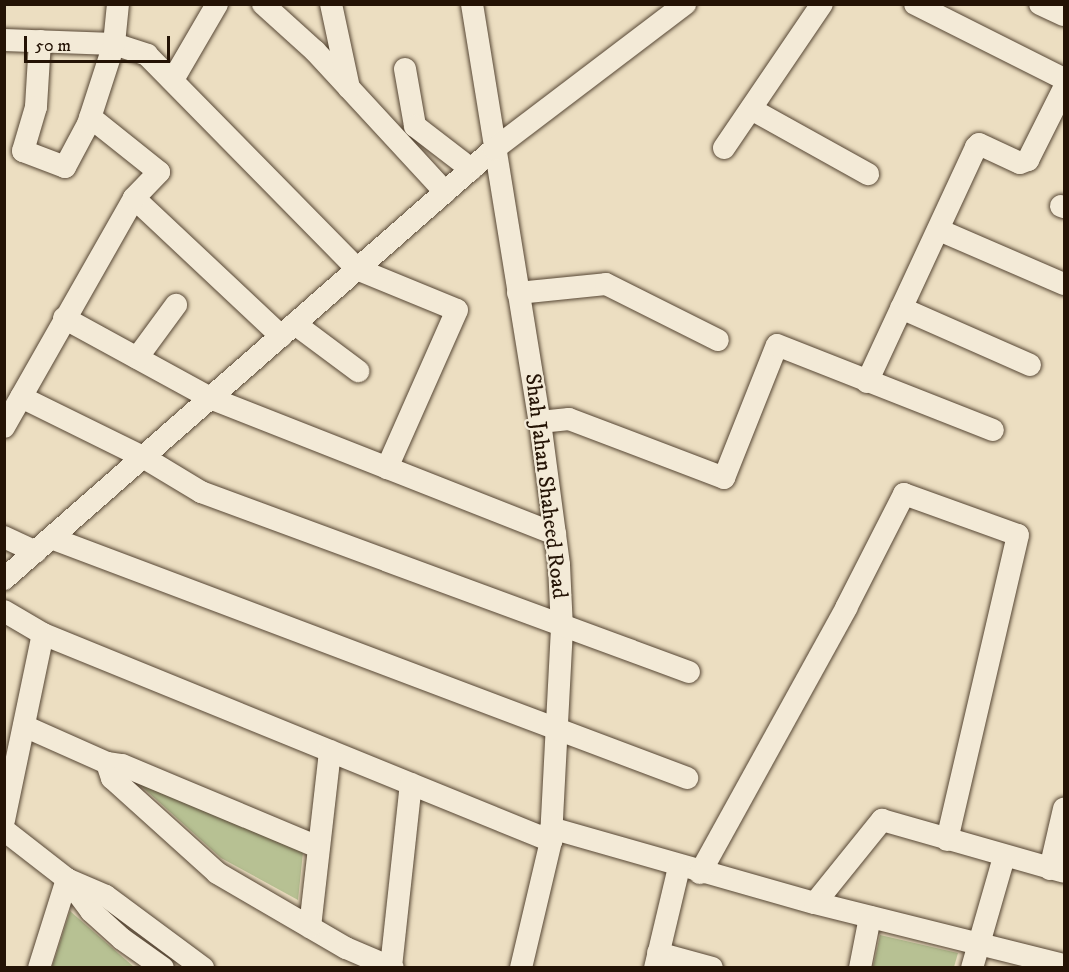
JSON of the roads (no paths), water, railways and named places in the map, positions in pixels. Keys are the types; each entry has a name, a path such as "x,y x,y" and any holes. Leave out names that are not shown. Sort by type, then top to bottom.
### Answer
{"street":[{"path":"40,41 36,106 22,152 65,167 90,117 114,44 118,4"},
{"path":"174,78 217,4"},
{"path":"263,4 349,88 445,192"},
{"path":"331,4 349,88"},
{"name":"Shah Jahan Shaheed Road","path":"472,4 540,422 555,534 562,628 551,835 521,968"},
{"path":"4,579 494,149 685,4"},
{"path":"724,148 822,4"},
{"path":"915,4 1065,79"},
{"path":"1040,4 1065,15"},
{"path":"4,40 114,44 147,55 174,78 357,269 457,310 387,468"},
{"path":"405,69 415,126 471,170"},
{"path":"867,382 979,144 1023,163 1060,112 1065,88"},
{"path":"751,109 868,174"},
{"path":"4,427 134,198 159,172 90,117"},
{"path":"134,198 288,330 358,371"},
{"path":"939,230 1065,284"},
{"path":"518,293 606,284 717,340"},
{"path":"137,358 176,305"},
{"path":"902,309 1030,365"},
{"path":"64,318 210,398 555,534"},
{"path":"540,422 569,419 724,478 777,345 993,430"},
{"path":"21,397 143,457 201,492 562,628 689,672"},
{"path":"712,968 656,960 690,870 846,608 904,494 1018,536 947,840"},
{"path":"4,537 44,545 558,728 687,778"},
{"path":"4,611 43,634 411,784 551,835 1065,965"},
{"path":"4,820 43,634"},
{"path":"24,726 107,764 122,765 318,847"},
{"path":"309,927 330,751"},
{"path":"107,764 112,778 217,873 309,927 392,967 411,784"},
{"path":"814,903 882,820 1058,871 1065,809"},
{"path":"4,830 67,879 106,896 203,968"},
{"path":"972,968 977,944 1004,857"},
{"path":"39,968 67,879"},
{"path":"67,879 91,911 122,939 163,968"},
{"path":"860,968 870,917"}]}
